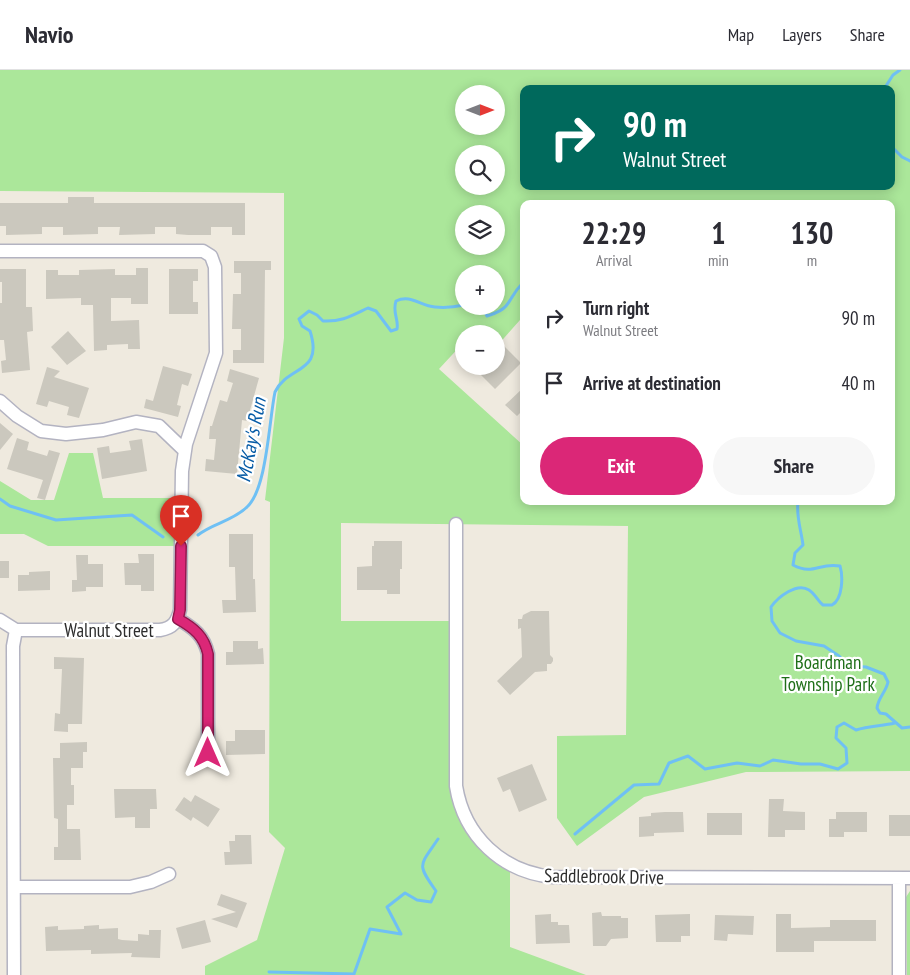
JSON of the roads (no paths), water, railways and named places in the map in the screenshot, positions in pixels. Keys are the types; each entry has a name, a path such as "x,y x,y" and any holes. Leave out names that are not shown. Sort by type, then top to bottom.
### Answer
{"street":[{"name":"Walnut Street","path":"0,251 203,251 211,256 215,267 216,353 184,450 181,490 180,610 178,619 172,626 160,630 16,630"},
{"path":"0,401 41,431 66,434 103,430 136,422 159,426 184,450"},
{"name":"Saddlebrook Drive","path":"456,524 456,786 458,798 467,822 491,852 521,870 553,877 904,878"},
{"path":"178,619 194,628 206,645 208,654 208,753"},
{"path":"0,620 16,630 14,646 14,975"},
{"path":"14,887 130,887 150,882 169,874"},
{"path":"899,975 904,878"}],"waterway":[{"path":"887,85 893,75 900,70"},
{"path":"895,150 902,157 910,161"},
{"name":"McKay's Run","path":"505,307 520,286"},
{"name":"McKay's Run","path":"198,535 241,512 254,498 263,470 275,392 281,383 309,362 312,355 313,345 310,331 302,326 299,319 309,311 323,321 336,321 368,308 376,311 391,331 397,329 396,301 401,299 430,306 455,306"},
{"name":"McKay's Run","path":"0,499 10,506 56,520 132,515 163,537"},
{"name":"McKay's Run","path":"798,505 798,518 803,545 795,553 793,565 806,569 833,565 840,566 842,575 840,593 836,602 832,605 823,605 809,590 804,588 794,589 783,595 771,607 772,621 780,633 796,641 824,646 850,666 866,667 884,674 888,682 877,708 880,713 886,714 902,728 910,727"},
{"path":"575,834 634,785 659,784 669,763 688,756 705,769 737,763 760,766 773,760 801,764 820,764 838,769 847,763 846,748 836,738 837,727 844,723 856,730 895,723"},
{"path":"269,972 354,974 370,929 401,934 387,907 405,893 417,900 431,902 436,891 425,875 423,865 424,860 438,839"}],"park label":[{"name":"Boardman Township Park","path":"828,673"}]}
